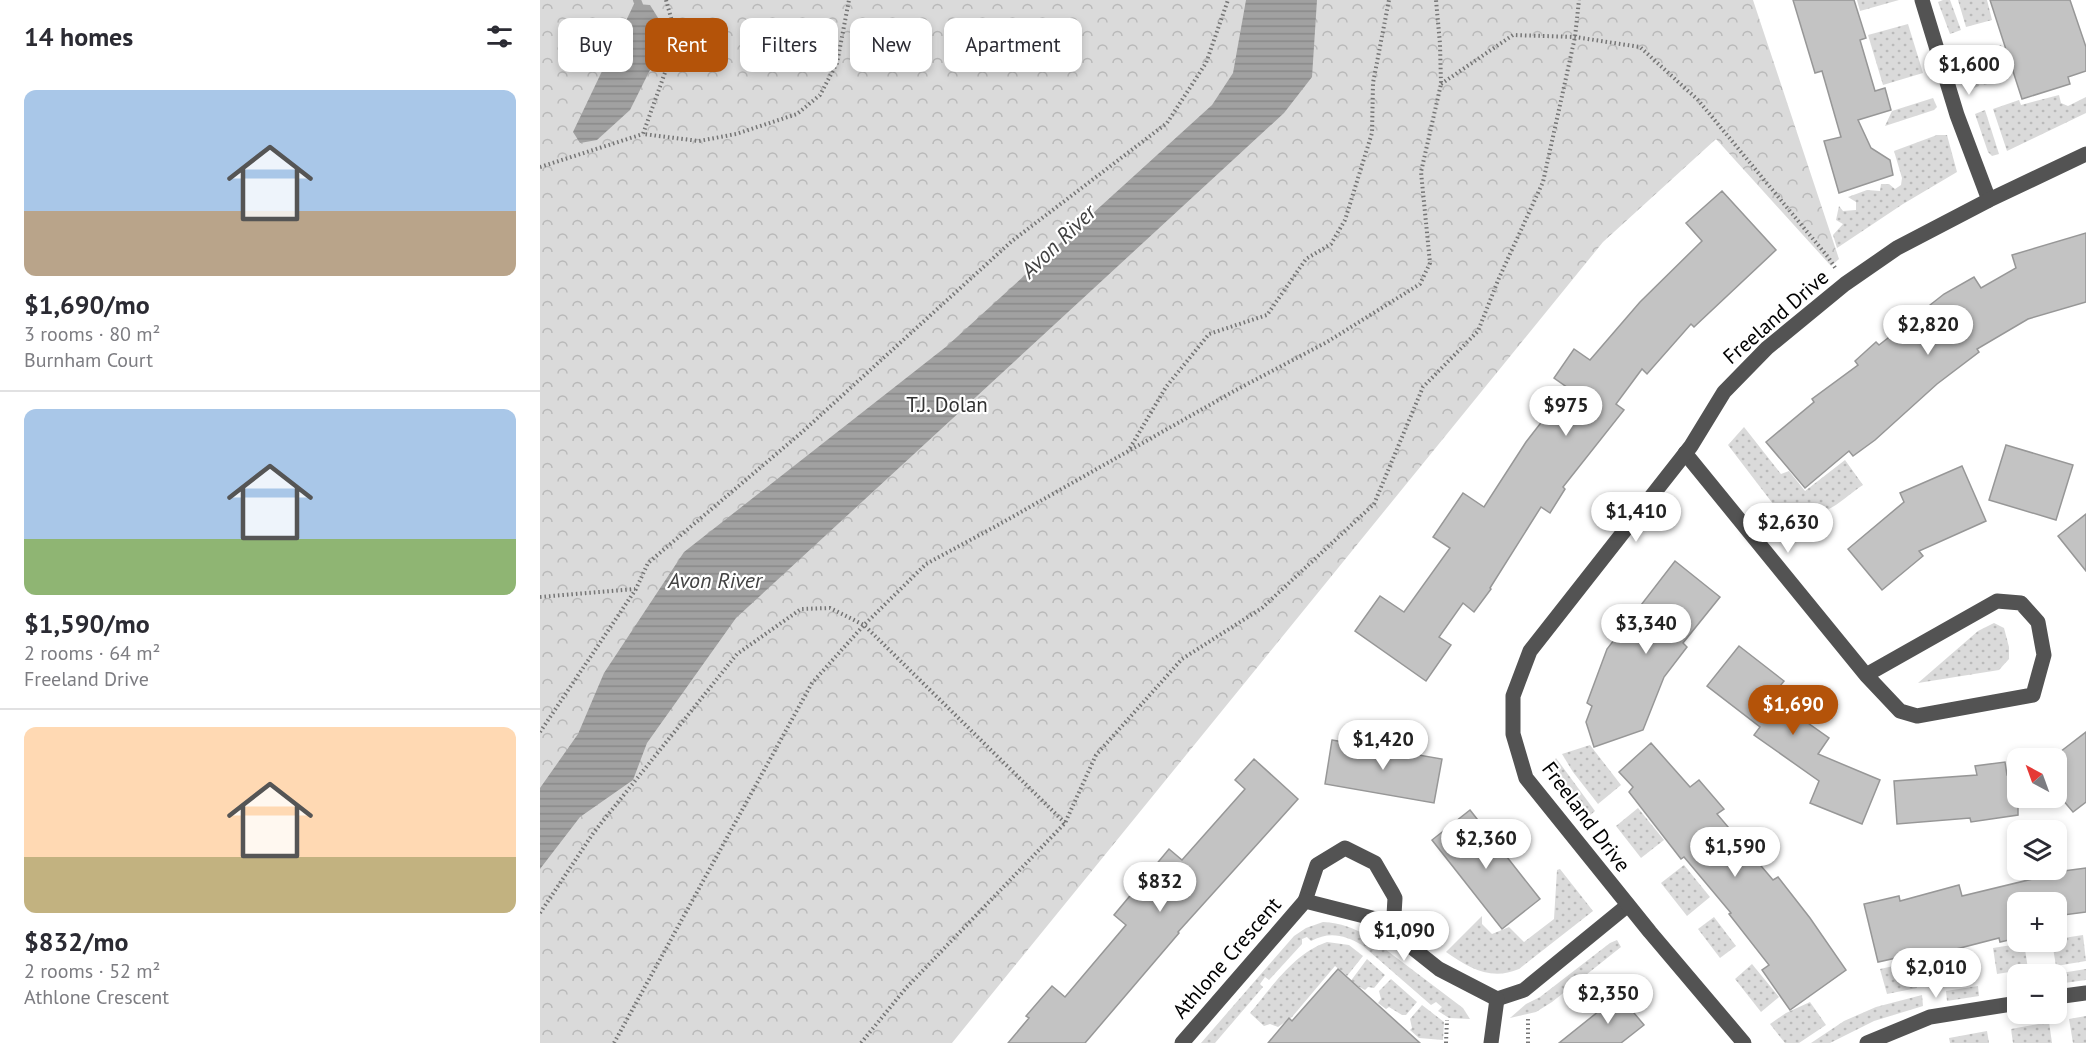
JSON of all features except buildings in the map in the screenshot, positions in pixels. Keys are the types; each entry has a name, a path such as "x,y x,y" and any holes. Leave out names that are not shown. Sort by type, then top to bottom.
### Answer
{"street":[{"path":"1922,0 1957,115 1989,200"},
{"name":"Freeland Drive","path":"1744,1043 1628,905 1526,778 1513,734 1513,696 1530,651 1685,453 1728,387 1767,348 1845,284 1897,248 1989,200 2086,154"},
{"path":"1685,453 1866,675 1900,711 1917,716 2033,695 2044,656 2038,622 2021,603 1997,601 1866,675"},
{"name":"Athlone Crescent","path":"1182,1043 1305,901 1317,865 1344,848 1374,863 1393,894 1395,898 1393,932"},
{"name":"Athlone Crescent","path":"1305,901 1376,919 1439,969 1497,999"},
{"path":"1491,1043 1497,999 1524,990 1628,905"},
{"path":"2067,996 2086,993"},
{"path":"1867,1043 1930,1017 2007,1005"}],"path":[{"path":"540,167 643,134 699,141 736,134 797,114 820,95 837,63 849,0"},
{"path":"540,732 636,589 648,563 801,433 1012,241 1167,123 1206,63 1228,0"},
{"path":"1129,451 1166,387 1209,334 1267,315 1306,260 1331,244 1346,220 1372,133 1373,84 1389,0"},
{"path":"614,1043 812,683 864,626 926,564 1236,390 1327,342 1420,284 1430,263 1421,172 1441,84 1436,0"},
{"path":"861,1043 906,987 1065,823 1096,755 1182,659 1262,608 1374,504 1423,387 1478,331 1498,278 1543,182 1575,37 1580,0"},
{"path":"643,134 677,39 668,1"},
{"path":"1441,84 1513,35 1575,37 1640,47 1698,100 1828,257 1845,284"},
{"path":"540,597 636,589"},
{"path":"540,913 594,832 737,654 801,609 830,608 864,626 1065,823"},
{"path":"1528,1019 1528,1043"},
{"path":"1446,1043 1447,1020"}],"green space":[{"name":"T.J. Dolan","path":"540,0 1753,0 1839,259 1831,266 1716,139 1603,242 952,1043 540,1043"},
{"path":"1857,0 1899,0 1860,11"},
{"path":"1950,0 1961,30 1950,34 1938,2"},
{"path":"1958,0 1987,0 1992,20 1966,27"},
{"path":"1908,24 1923,73 1883,85 1868,35"},
{"path":"2001,45 2010,77 1984,85 1974,53"},
{"path":"1968,54 1979,86 1968,90 1957,58"},
{"path":"2059,95 2061,103 2068,106 2086,97 2086,113 2007,151 1993,109 2019,100 2021,105"},
{"path":"1933,98 1937,107 1934,110 1885,126 1892,111"},
{"path":"1985,110 1999,154 1992,156 1988,152 1975,114"},
{"path":"1937,135 1947,135 1957,172 1903,204 1837,248 1833,235 1843,224 1836,220 1839,206 1843,211 1856,210 1856,202 1848,197 1867,190 1880,191 1881,184 1889,184 1895,189 1901,185 1902,178 1894,151"},
{"path":"1744,427 1781,474 1789,471 1805,491 1845,460 1863,485 1838,504 1822,512 1815,523 1796,534 1728,445"},
{"path":"1994,623 2004,628 2009,647 2009,659 1999,670 1918,683 1978,631"},
{"path":"1590,745 1621,785 1598,804 1562,754"},
{"path":"1556,758 1595,811 1588,817 1550,767"},
{"path":"1638,808 1664,840 1641,858 1616,826"},
{"path":"1684,865 1710,897 1687,916 1661,883"},
{"path":"1560,869 1593,911 1519,969 1499,974 1481,971 1446,952 1482,916 1482,924 1492,934 1509,927 1524,942 1554,919 1557,870"},
{"path":"1714,917 1736,946 1720,958 1698,929"},
{"path":"1323,922 1347,926 1369,937 1463,1008 1470,1019 1449,1018 1438,1011 1442,1007 1436,1002 1431,1005 1362,945 1331,935 1311,941 1307,937 1302,939 1302,944 1269,980 1265,977 1260,984 1263,987 1215,1043 1201,1043 1294,936 1306,928"},
{"path":"2083,935 2086,961 2056,964 2054,952 2067,952 2067,937"},
{"path":"1617,940 1621,947 1552,1002 1536,1012 1510,1018 1526,1004 1540,997"},
{"path":"1327,942 1349,945 1363,956 1347,976 1335,966 1292,1017 1278,1027 1270,1024 1264,1026 1250,1013 1293,963 1315,947"},
{"path":"2007,946 2007,952 2025,952 2027,964 2007,964 2007,972 1997,974 1993,948"},
{"path":"1968,952 1972,979 1941,983 1937,957"},
{"path":"1367,959 1385,975 1374,988 1368,987 1365,990 1350,982"},
{"path":"1912,962 1917,988 1887,994 1880,969"},
{"path":"1752,964 1779,997 1761,1012 1735,979"},
{"path":"2086,969 2086,980 2067,983 2067,972"},
{"path":"1391,979 1417,1002 1406,1015 1389,1007 1386,1009 1378,1003 1381,999 1379,991"},
{"path":"1978,986 1979,996 1947,1001 1946,991"},
{"path":"1922,995 1923,1006 1874,1021 1830,1043 1811,1043 1844,1021 1876,1007"},
{"path":"1810,1002 1826,1025 1799,1043 1785,1043 1770,1024 1786,1013"},
{"path":"1422,1005 1444,1022 1443,1040 1419,1038 1410,1030 1412,1028 1410,1019"},
{"path":"2086,1016 2086,1043 2073,1043 2069,1019"},
{"path":"2049,1024 2052,1043 2013,1043 2011,1029"},
{"path":"1987,1031 1989,1043 1950,1043 1949,1038"}],"water":[{"name":"Avon River","path":"1246,0 1317,0 1312,77 1284,113 736,618 647,743 633,780 580,817 540,869 540,788 578,734 604,673 684,552 947,346 1212,105 1233,73"},
{"path":"634,4 650,5 658,18 645,18 645,72 649,72 630,110 597,140 580,143 573,132 602,72 633,72 633,18 627,18"}],"waterway":[{"path":"637,0 639,5"}]}
